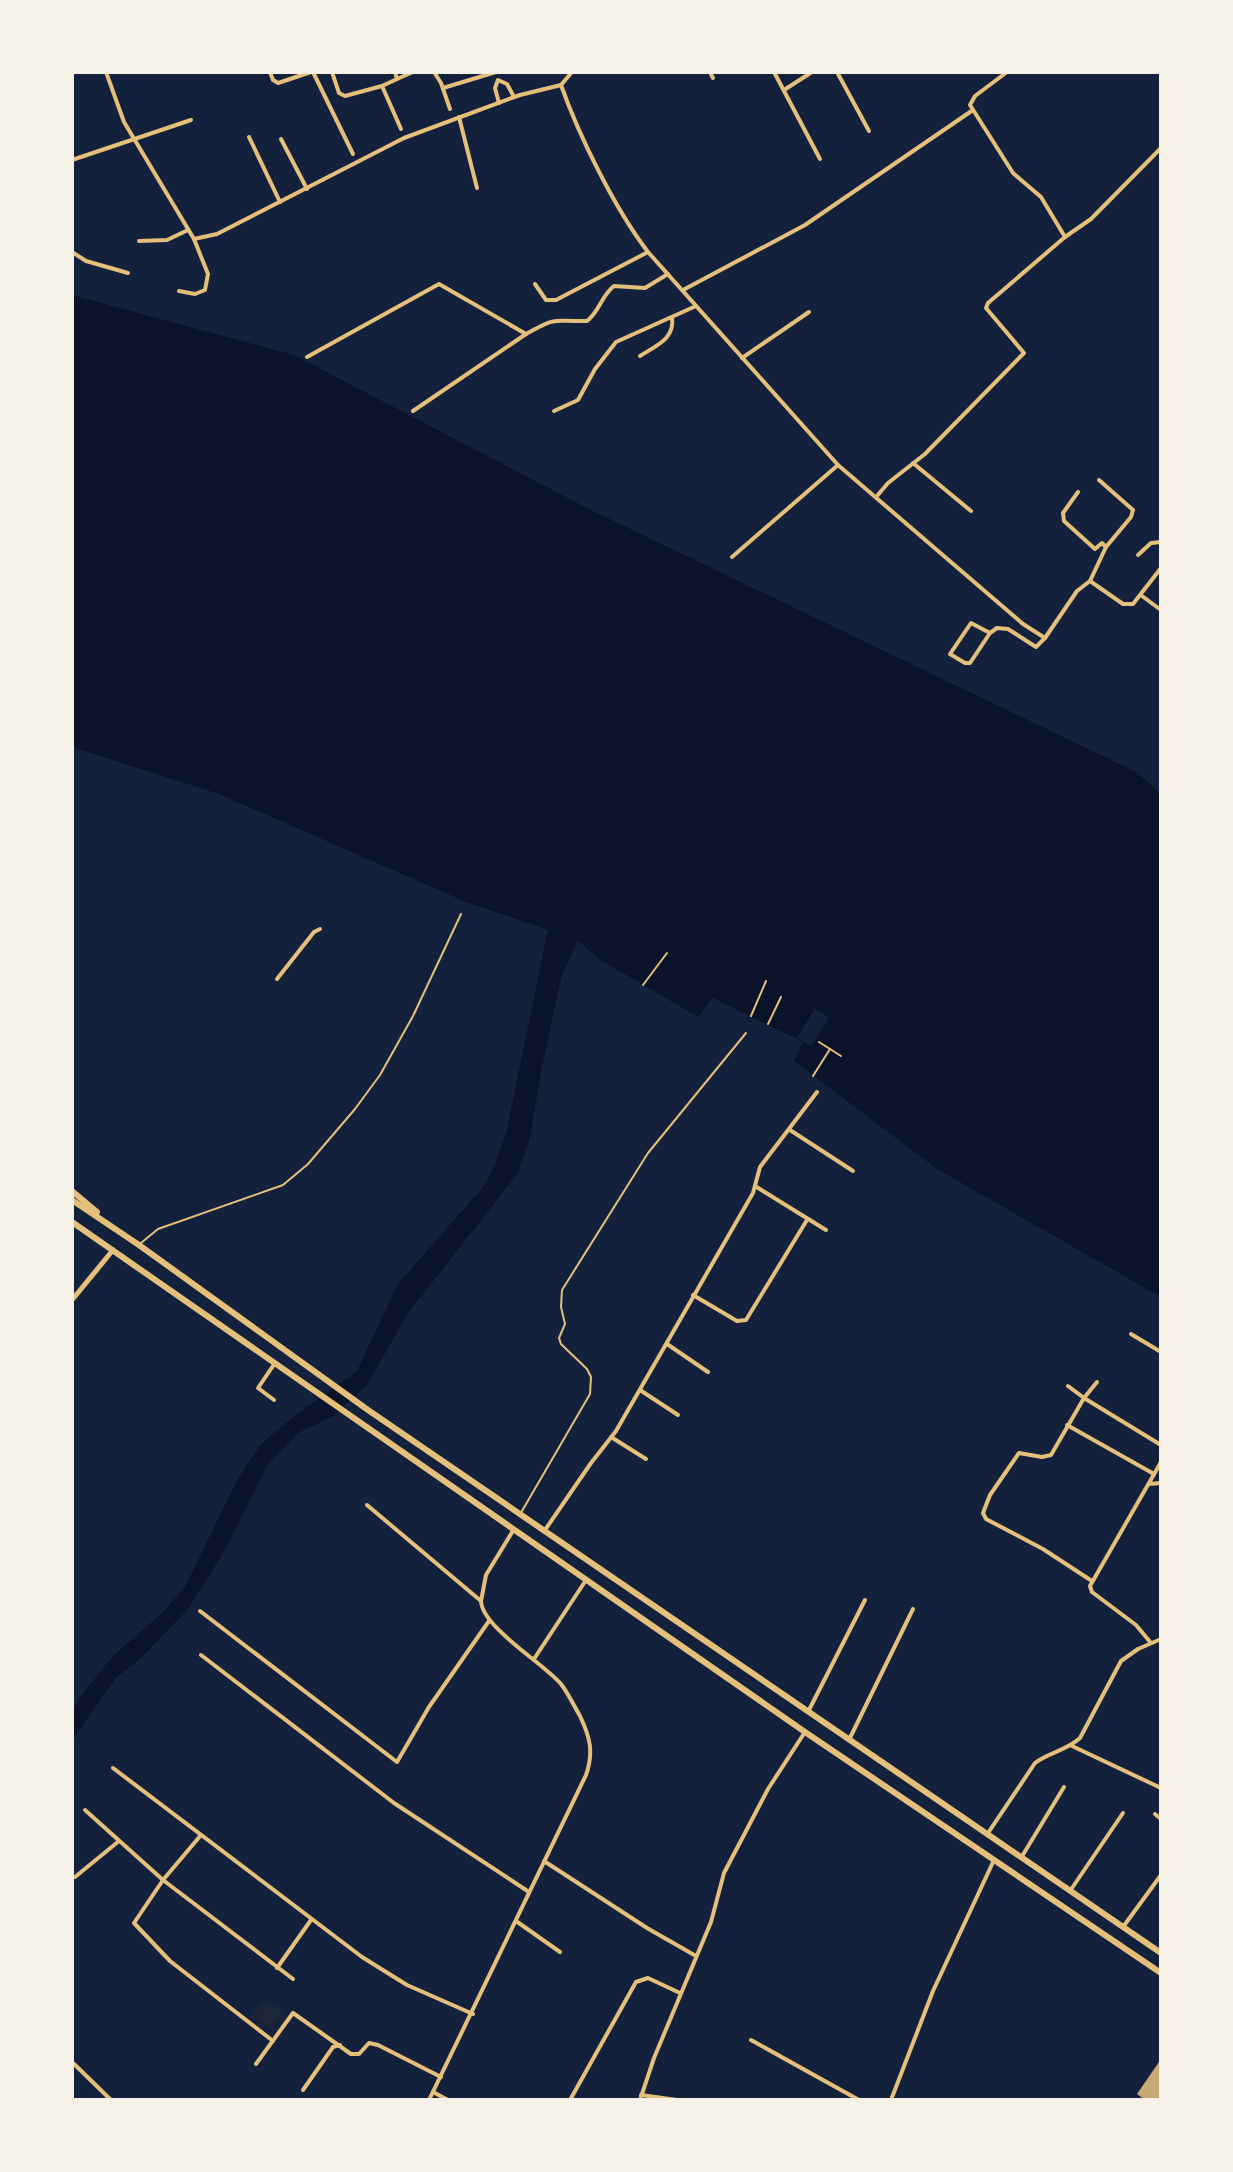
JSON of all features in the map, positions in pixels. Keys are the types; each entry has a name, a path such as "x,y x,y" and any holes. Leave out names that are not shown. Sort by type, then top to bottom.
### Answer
{"main road":[{"path":"72,1191 118,1230"},
{"path":"72,1200 368,1410 1161,1953"},
{"path":"72,1222 805,1732 1161,1973"}],"street":[{"path":"106,72 124,122 194,239 208,274 209,281 201,293 179,291"},
{"path":"270,72 278,83 312,72 353,154"},
{"path":"332,72 339,93 345,96 382,86 413,72"},
{"path":"395,72 397,79"},
{"path":"434,72 450,109"},
{"path":"443,88 495,72 499,103"},
{"path":"194,239 217,234 404,138 514,97 561,85 572,72"},
{"path":"710,72 713,78"},
{"path":"774,72 820,159"},
{"path":"784,90 812,72"},
{"path":"837,72 869,131"},
{"path":"1007,72 975,96 970,105 1013,173 1041,197 1065,237"},
{"path":"498,80 507,84 514,97"},
{"path":"561,85 607,184 648,252 838,465 940,554 1042,636"},
{"path":"382,86 401,129"},
{"path":"682,290 805,225 973,110"},
{"path":"459,117 477,188"},
{"path":"72,160 191,120"},
{"path":"249,137 280,202"},
{"path":"281,139 307,189"},
{"path":"877,496 925,454 1024,353 986,305 1065,237 1091,219 1161,148"},
{"path":"139,241 167,240 188,230"},
{"path":"72,252 86,261 128,273"},
{"path":"535,284 546,300 556,300 648,252"},
{"path":"413,411 549,320 571,318 587,321 598,309 606,292 614,286 645,288 668,274"},
{"path":"307,357 439,284 526,334"},
{"path":"554,411 578,400 595,369 616,342 696,306"},
{"path":"742,358 809,312"},
{"path":"640,356 668,338 672,332 672,317"},
{"path":"913,463 971,511"},
{"path":"732,557 838,465"},
{"path":"990,633 971,623 950,654 970,663 990,633 997,628 1008,629 1036,647 1077,591 1090,581 1106,547 1131,517 1133,510 1099,480"},
{"path":"1078,492 1063,513 1064,521 1095,549 1102,543 1106,547"},
{"path":"1138,555 1151,543 1161,542"},
{"path":"1090,581 1123,604 1133,604 1161,568"},
{"path":"1142,596 1161,610"},
{"path":"277,979 314,932 320,929"},
{"path":"545,1531 640,1390 755,1186 760,1167 817,1092"},
{"path":"790,1130 853,1171"},
{"path":"755,1186 826,1230"},
{"path":"693,1295 737,1321 746,1320 807,1220"},
{"path":"72,1300 113,1250"},
{"path":"1131,1334 1161,1352"},
{"path":"666,1343 708,1372"},
{"path":"274,1400 258,1388 275,1363"},
{"path":"1092,1581 1043,1549 986,1519 983,1513 990,1495 1019,1453 1042,1457 1051,1455 1084,1398 1097,1382"},
{"path":"1068,1386 1161,1445"},
{"path":"640,1390 678,1415"},
{"path":"1067,1425 1154,1474"},
{"path":"611,1437 646,1459"},
{"path":"1151,1643 1136,1625 1092,1592 1092,1581 1161,1462"},
{"path":"1149,1484 1161,1483"},
{"path":"367,1505 481,1601"},
{"path":"429,2100 586,1775 592,1751 588,1734 562,1686 490,1620 481,1606 486,1575 514,1529"},
{"path":"534,1659 586,1580"},
{"path":"808,1712 865,1600"},
{"path":"849,1740 913,1609"},
{"path":"200,1611 397,1762 429,1707 490,1620"},
{"path":"986,1835 1035,1763 1072,1746 1080,1738 1121,1661 1161,1639"},
{"path":"201,1655 394,1803 529,1892"},
{"path":"677,2100 641,2098 680,1993 714,1916 724,1873 768,1789 805,1732"},
{"path":"1072,1746 1161,1788"},
{"path":"113,1768 362,1957 407,1985 473,2014"},
{"path":"1021,1858 1064,1787"},
{"path":"85,1810 163,1880 293,1979"},
{"path":"1070,1891 1123,1813"},
{"path":"1155,1814 1161,1819"},
{"path":"201,1835 163,1880 134,1923 170,1961 273,2041"},
{"path":"75,1877 119,1841"},
{"path":"891,2100 933,1991 994,1860"},
{"path":"544,1861 696,1956"},
{"path":"1123,1927 1161,1875"},
{"path":"277,1968 311,1920"},
{"path":"516,1920 560,1952"},
{"path":"570,2100 636,1982 648,1978 680,1993"},
{"path":"256,2064 293,2013 355,2055 369,2043 378,2045 441,2077"},
{"path":"751,2040 859,2100"},
{"path":"303,2090 333,2047 340,2045"},
{"path":"72,2062 111,2100"},
{"path":"433,2092 448,2100"}],"lane":[{"path":"139,1245 158,1229 283,1185 308,1164 380,1075 413,1016 461,914"},
{"path":"520,1514 590,1394 591,1377 587,1369 561,1344 559,1338 565,1324 561,1307 562,1290 648,1153 746,1033"}],"path":[{"path":"643,985 667,953"},
{"path":"751,1016 766,981"},
{"path":"768,1024 781,997"},
{"path":"819,1042 841,1056"},
{"path":"813,1076 830,1049"}],"shaded area":[{"path":"72,295 294,355 591,510 1136,772 1161,794 1161,1297 937,1169 794,1061 803,1042 713,998 698,1017 599,959 578,941 562,974 530,1138 518,1173 409,1312 366,1386 333,1416 298,1433 268,1464 224,1552 188,1609 142,1657 116,1678 72,1740 72,1712 81,1696 112,1657 162,1613 185,1587 237,1480 261,1444 357,1371 397,1285 484,1186 506,1133 548,930 466,902 219,794 72,747"},
{"path":"265,2000 285,2012 271,2029 251,2017"}],"pier":[{"path":"815,1009 829,1018 811,1046 797,1037"}],"building":[{"path":"1161,2059 1161,2094 1157,2100 1145,2100 1137,2094"}]}
